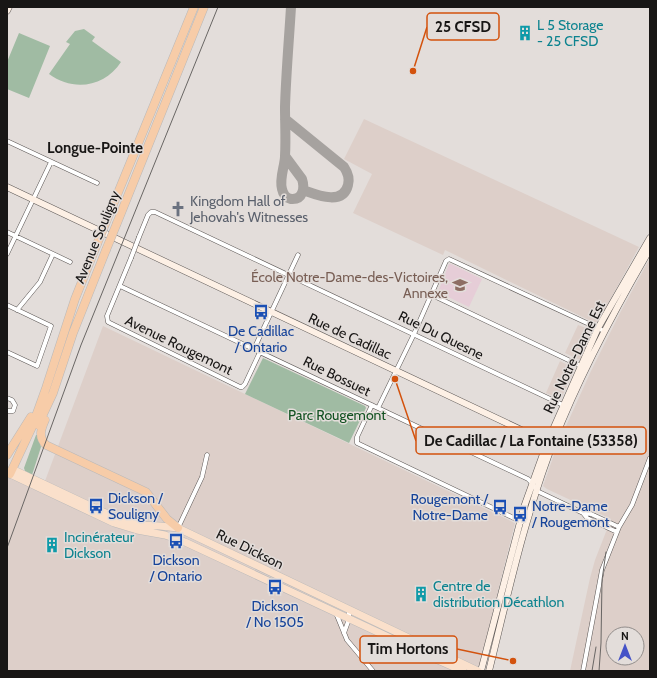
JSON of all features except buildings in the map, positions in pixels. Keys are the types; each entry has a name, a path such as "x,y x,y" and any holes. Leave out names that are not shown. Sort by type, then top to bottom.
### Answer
{"highway":[{"name":"Avenue Souligny","path":"50,391 75,299 194,7"},
{"name":"Avenue Souligny","path":"11,472 50,391 204,7"},
{"path":"7,455 50,391"},
{"path":"50,391 41,431 41,439 44,444 146,492 167,519 178,528"}],"main road":[{"path":"7,11 9,7"},
{"name":"Rue de Cadillac","path":"7,187 550,444"},
{"name":"Rue Notre-Dame Est","path":"489,671 532,483 583,367 650,238"},
{"name":"Rue Notre-Dame Est","path":"601,330 650,249"},
{"name":"Rue Notre-Dame Est","path":"524,522 537,491 550,444"},
{"name":"Rue Dickson","path":"11,472 101,512 125,521 140,525 178,528 478,671"},
{"name":"Rue Dickson","path":"11,472 114,524 131,529 165,534 185,542 395,641 463,671"},
{"path":"131,529 174,532 178,528"},
{"name":"Rue Notre-Dame Est","path":"481,671 508,584"},
{"path":"375,631 378,624"},
{"path":"395,641 398,633"},
{"path":"441,662 457,671"}],"street":[{"path":"7,141 96,184"},
{"path":"7,254 51,162"},
{"name":"Rue Du Quesne","path":"120,286 148,215 151,212 156,212 566,406"},
{"path":"7,232 70,262"},
{"path":"17,310 40,282 53,254"},
{"path":"254,349 298,255"},
{"path":"378,408 414,334 446,261 449,258 601,330"},
{"name":"Avenue Rougemont","path":"120,286 106,321 238,386 242,387 245,384 260,352"},
{"name":"Rue Bossuet","path":"120,286 528,479 537,491"},
{"path":"432,295 583,367"},
{"path":"7,305 51,326 37,366 7,352"},
{"path":"7,398 14,402 15,406 12,411 7,411"},
{"path":"372,405 357,437 356,441 359,444 524,522"},
{"path":"178,528 202,477 207,455"},
{"path":"583,671 596,609 602,570 618,530 632,505 650,458"},
{"path":"537,491 583,513 590,514 618,530"},
{"path":"344,634 349,618 349,610"},
{"path":"336,612 347,640 373,671"}],"shaded area":[{"path":"364,119 639,247 599,320 595,323 445,250 443,255 353,213 372,174 344,159"},
{"path":"650,258 650,671 570,671 590,578 595,560 611,519 543,486 557,446 591,371"},
{"name":"École Notre-Dame-des-Victoires, Annexe","path":"449,264 482,279 469,307 438,292"},
{"path":"578,325 592,330 593,333 580,360 565,353"},
{"path":"103,326 515,523 478,671 7,671 7,473 42,489"},
{"path":"560,361 575,369 561,399 546,393"}],"green space":[{"path":"84,29 95,37 92,41 121,62 106,77 98,82 78,85 58,80 49,74 70,44 66,42 75,31"},
{"path":"19,33 50,46 29,98 7,89 7,62"},
{"name":"Parc Rougemont","path":"263,358 365,406 366,408 349,443 245,394"},
{"path":"36,435 38,435 41,447 32,475 25,471 24,468"}],"taxiway":[{"path":"285,156 303,182 302,193 295,199 285,196 281,185 285,156 285,95 291,7"},
{"path":"285,119 347,171 349,182 345,191 341,195 329,197 303,190"}],"railway":[{"path":"7,548 81,345 218,7"},
{"path":"599,671 602,580 606,552"},
{"path":"592,671 596,647"}],"place":[{"name":"L 5 Storage - 25 CFSD","path":"525,33"},
{"name":"25 CFSD","path":"413,71"},
{"name":"Kingdom Hall of Jehovah's Witnesses","path":"178,209"},
{"name":"École Notre-Dame-des-Victoires, Annexe","path":"460,285"},
{"name":"De Cadillac / Ontario","path":"261,312"},
{"name":"De Cadillac / La Fontaine (53358)","path":"395,379"},
{"name":"Dickson / Souligny","path":"96,506"},
{"name":"Rougemont / Notre-Dame","path":"500,507"},
{"name":"Notre-Dame / Rougemont","path":"520,514"},
{"name":"Dickson / Ontario","path":"176,541"},
{"name":"Incinérateur Dickson","path":"52,545"},
{"name":"Dickson / No 1505","path":"275,587"},
{"name":"Centre de distribution Décathlon","path":"421,594"},
{"name":"Tim Hortons","path":"513,661"}],"district":[{"name":"Longue-Pointe","path":"95,148"}]}
